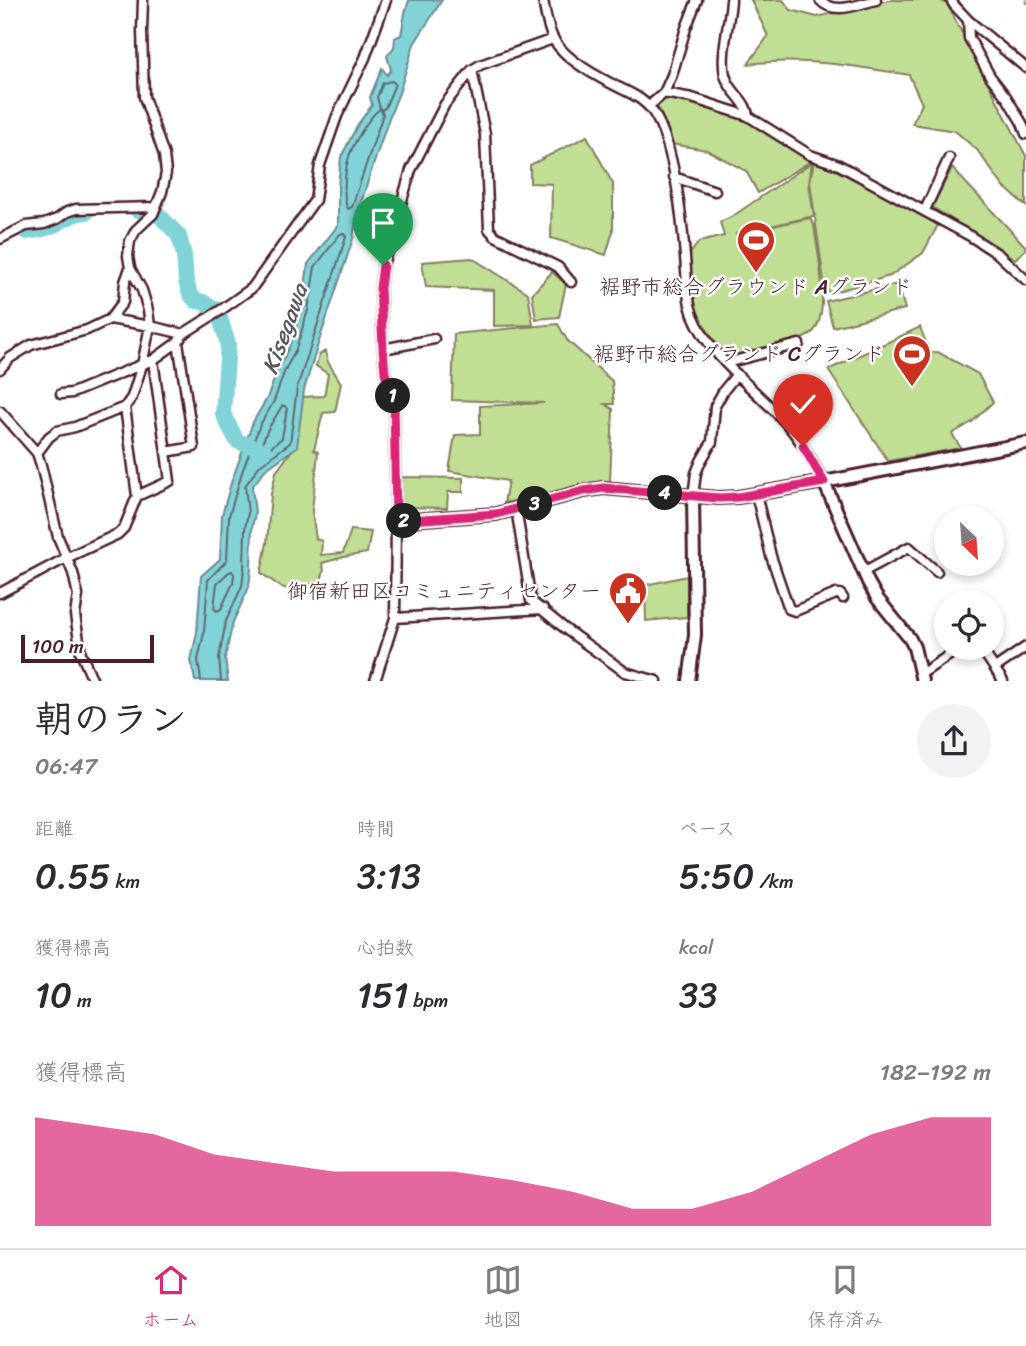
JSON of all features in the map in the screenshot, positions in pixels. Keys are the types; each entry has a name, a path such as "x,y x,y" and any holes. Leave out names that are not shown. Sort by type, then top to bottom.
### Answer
{"street":[{"path":"37,453 57,431 75,427 125,407 132,397 142,365 150,326 142,290 130,268 130,240 155,209 166,173 164,155 144,97 143,0"},
{"path":"61,394 72,393 153,360 252,288 314,200 320,165 337,116 365,58 386,0"},
{"path":"543,0 553,39 571,59 649,106 660,127 674,177 681,216 688,300 704,337 789,427 803,446 824,482 877,598 910,639 922,677 944,660"},
{"path":"649,106 664,93 697,0"},
{"path":"731,0 725,44 725,75 727,82 747,108 748,116"},
{"path":"820,0 831,9 841,9 876,0"},
{"path":"951,0 968,20 1026,68"},
{"path":"968,20 969,38 990,76 1022,123 1026,134"},
{"path":"375,681 395,618 394,398 385,373 383,349 380,288 383,265 411,170 445,104 472,70 480,65 553,39"},
{"path":"472,70 485,134 489,229 495,236 558,267 571,282"},
{"path":"664,93 692,98 748,116 810,155 839,165 970,236 998,254 1026,280"},
{"path":"925,210 949,158"},
{"path":"674,177 715,191"},
{"path":"0,239 26,226 44,224 76,209 155,209"},
{"path":"0,369 9,358 31,345 87,330 110,319 123,302 130,268"},
{"path":"110,319 150,326 180,338"},
{"path":"166,452 194,447 180,338"},
{"path":"383,349 433,339"},
{"path":"726,363 799,344"},
{"path":"137,496 170,481 153,360"},
{"path":"689,681 695,635 696,473 712,442 715,406 737,374"},
{"path":"0,593 118,534 124,528 137,496 125,407"},
{"path":"0,411 37,453 58,537 74,573 78,594 75,615 81,653 93,681"},
{"path":"396,521 484,515 603,488 719,498 756,494 1026,443"},
{"path":"756,494 771,556 789,609 795,611 836,594 843,598"},
{"path":"516,508 531,601 625,672 657,681"},
{"path":"863,572 909,547 934,569"},
{"path":"395,618 543,609"},
{"path":"995,668 1026,647"},
{"path":"989,660 1003,681"}],"green space":[{"path":"751,0 783,0 791,10 817,17 889,0 939,0 947,4 1026,156 1026,206 1003,186 977,150 955,131 912,124 922,104 909,75 809,62 748,64 768,36"},
{"path":"662,99 690,100 745,118 811,161 758,193 746,171 707,150 671,144 657,105"},
{"path":"587,136 613,184 613,231 606,255 551,238 552,184 530,183 530,165"},
{"path":"814,160 921,211 938,225 923,253 890,276 831,293 825,289 810,182"},
{"name":"裾野市総合グラウンド Aグランド","path":"812,162 809,183 814,216 735,234 810,218 814,225 822,282 818,324 812,333 802,339 727,358 707,334 695,308 689,255 699,242 724,236 720,222"},
{"path":"952,168 1026,247 1015,259 932,207"},
{"path":"472,258 528,293 533,325 494,326 494,290 426,287 422,262"},
{"path":"552,272 566,284 559,317 536,319 532,294"},
{"path":"898,284 905,309 833,327 826,301"},
{"path":"558,324 567,340 612,381 614,404 605,404 613,409 610,481 504,503 508,481 449,471 455,435 480,434 480,406 544,403 452,400 454,334"},
{"name":"裾野市総合グランド Cグランド","path":"920,327 930,353 938,352 978,374 993,402 972,422 952,434 961,448 888,461 828,370"},
{"path":"325,351 328,362 341,383 335,412 323,413 314,450 318,452 312,511 316,539 322,541 321,555 343,553 351,530 371,532 367,553 322,563 324,570 321,581 292,590 281,587 261,573 267,543 271,494 276,472 290,453 299,397 324,396 328,374 316,366 319,355"},
{"path":"399,477 463,478 463,492 448,492 447,508 398,507"},
{"path":"687,576 687,617 646,621 645,585"}],"water":[{"path":"409,0 442,0 414,44 357,214 353,239 304,390 297,447 265,470 252,487 255,513 249,587 233,622 225,658 228,681 195,681 191,660 197,632 201,576 220,559 222,515 231,483 253,422 267,398 289,347 302,309 308,264 338,225 341,157 358,124 372,105 370,97 382,68 387,75 391,70 387,56 394,47 395,38 401,35"}],"waterway":[{"path":"137,210 149,210 158,214 179,236 190,294 196,301 215,309 228,344 223,414 237,441 264,451"},
{"path":"27,232 47,228 87,212"}],"place":[{"name":"裾野市総合グラウンド Aグランド","path":"756,274"},
{"name":"裾野市総合グランド Cグランド","path":"912,388"},
{"name":"御宿新田区コミュニティセンター","path":"628,625"}],"route":[{"path":"383,265 380,288 383,349 385,373 394,398 396,521 496,514 603,488 719,498 824,482 803,446"}],"water label":[{"name":"Kisegawa","path":"285,329"}]}
